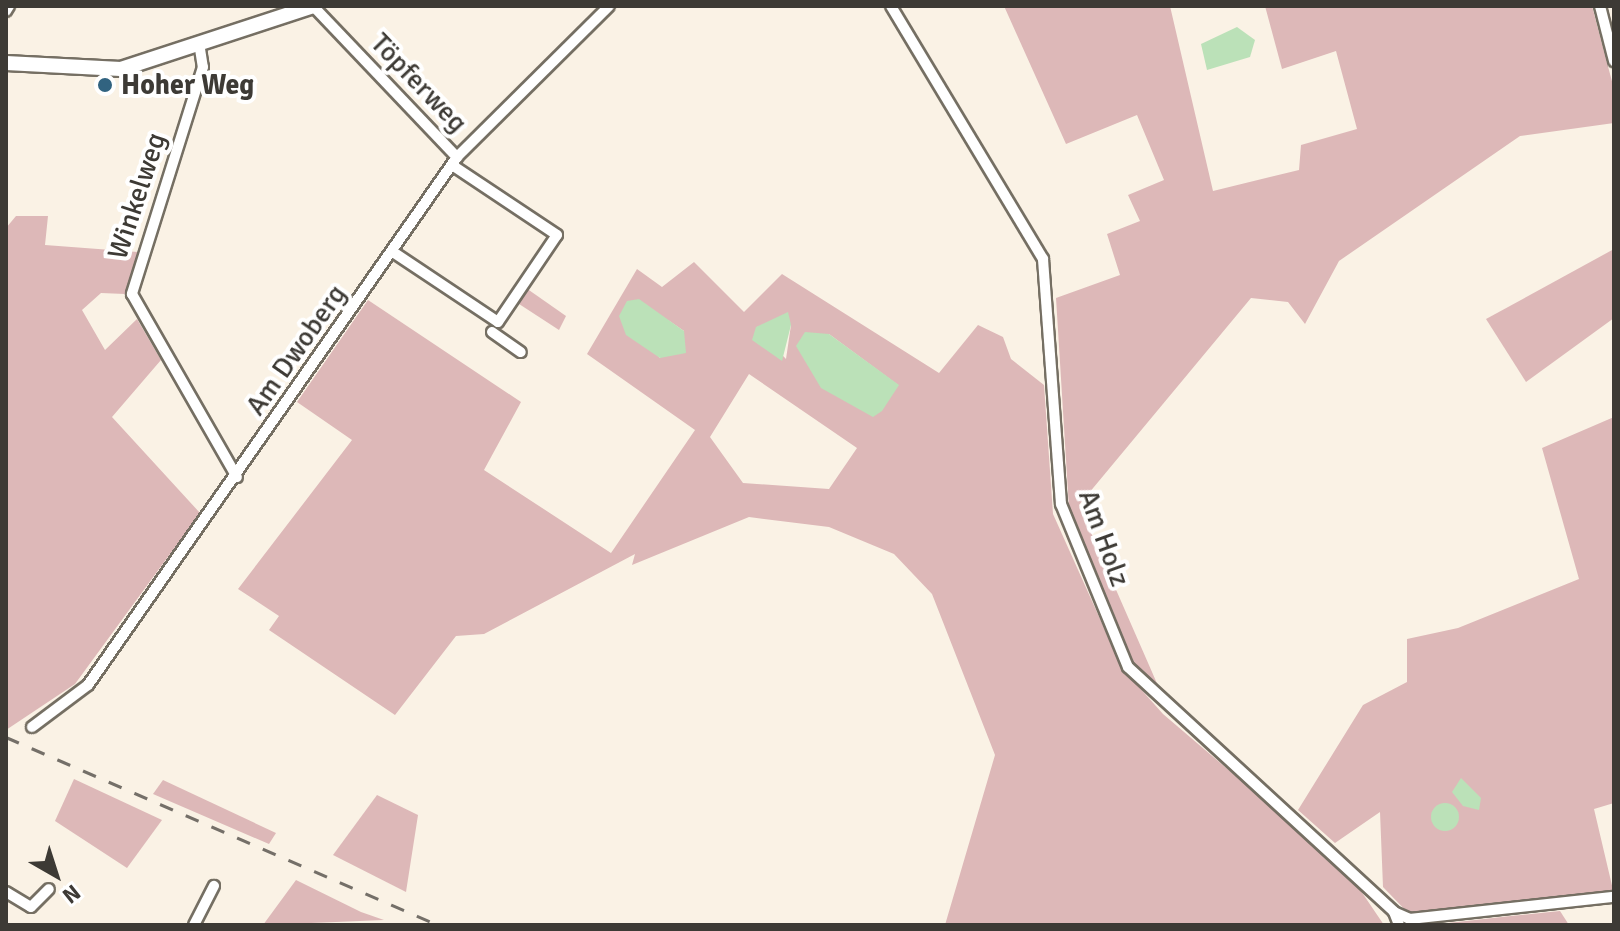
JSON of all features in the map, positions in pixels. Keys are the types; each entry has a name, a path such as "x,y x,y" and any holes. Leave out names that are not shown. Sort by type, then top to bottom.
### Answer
{"street":[{"name":"Töpferweg","path":"313,6 454,161 557,235 498,322"},
{"path":"6,63 111,70 200,49 313,6"},
{"name":"Am Dwoberg","path":"32,727 88,685 237,477 454,161 609,6"},
{"name":"Am Holz","path":"891,6 1043,259 1061,504 1128,667 1394,912 1399,925"},
{"path":"1600,6 1614,61"},
{"name":"Winkelweg","path":"200,49 203,67 132,294 237,477"},
{"path":"6,54 165,58"},
{"path":"393,252 498,322 490,334 521,352"},
{"path":"194,925 214,886"},
{"path":"6,892 31,907 49,889"},
{"path":"1394,912 1410,919 1614,897"}],"shaded area":[{"path":"1004,6 1170,6 1213,191 1299,170 1301,145 1357,129 1336,51 1282,69 1265,6 1592,6 1614,89 1614,123 1520,136 1339,261 1305,324 1288,302 1251,298 1079,505 1159,688 1132,664 1069,508 1056,298 1120,275 1107,234 1140,221 1128,195 1164,180 1137,115 1066,144"},
{"path":"1237,27 1255,40 1250,57 1207,70 1201,44"},
{"path":"16,216 48,216 45,245 138,252 125,294 101,293 82,310 105,350 137,319 161,360 112,417 200,513 75,684 6,730 6,228"},
{"path":"1614,249 1614,318 1526,382 1486,319"},
{"path":"694,262 744,312 782,274 939,373 978,325 1003,337 1011,359 1044,385 1053,514 1122,668 1163,714 1348,872 1384,925 945,925 995,755 932,594 894,554 829,527 749,517 632,565 635,554 484,634 456,636 395,715 269,630 279,616 238,589 352,440 297,402 368,300 521,402 484,470 611,553 695,430 587,354 637,269 662,287","holes":["668,320 684,331 660,358 642,341","791,325 786,359 756,327","829,334 898,385 873,416 851,401","749,374 857,448 829,489 743,483 710,437"]},
{"path":"526,288 566,316 559,330 516,302"},
{"path":"639,299 684,331 686,353 660,358 626,335 619,316 627,301"},
{"path":"788,312 791,325 782,361 752,340 756,327"},
{"path":"805,332 829,334 899,385 882,411 873,417 821,388 796,346"},
{"path":"1614,417 1614,803 1594,809 1614,894 1411,916 1383,887 1380,812 1335,843 1298,810 1363,705 1407,682 1407,639 1458,628 1579,579 1542,448"},
{"path":"1461,778 1481,798 1479,810 1463,806 1452,792"},
{"path":"74,779 162,820 127,868 55,821"},
{"path":"163,780 276,833 269,844 153,794"},
{"path":"377,795 418,815 406,892 333,855"},
{"path":"1445,803 1455,807 1459,817 1455,827 1445,831 1435,827 1431,817 1435,807"},
{"path":"296,880 361,912 384,920 263,925"},
{"path":"1560,911 1569,925 1430,925 1511,916"}],"railway":[{"path":"6,737 438,925"}],"place":[{"name":"Hoher Weg","path":"105,85"}]}
